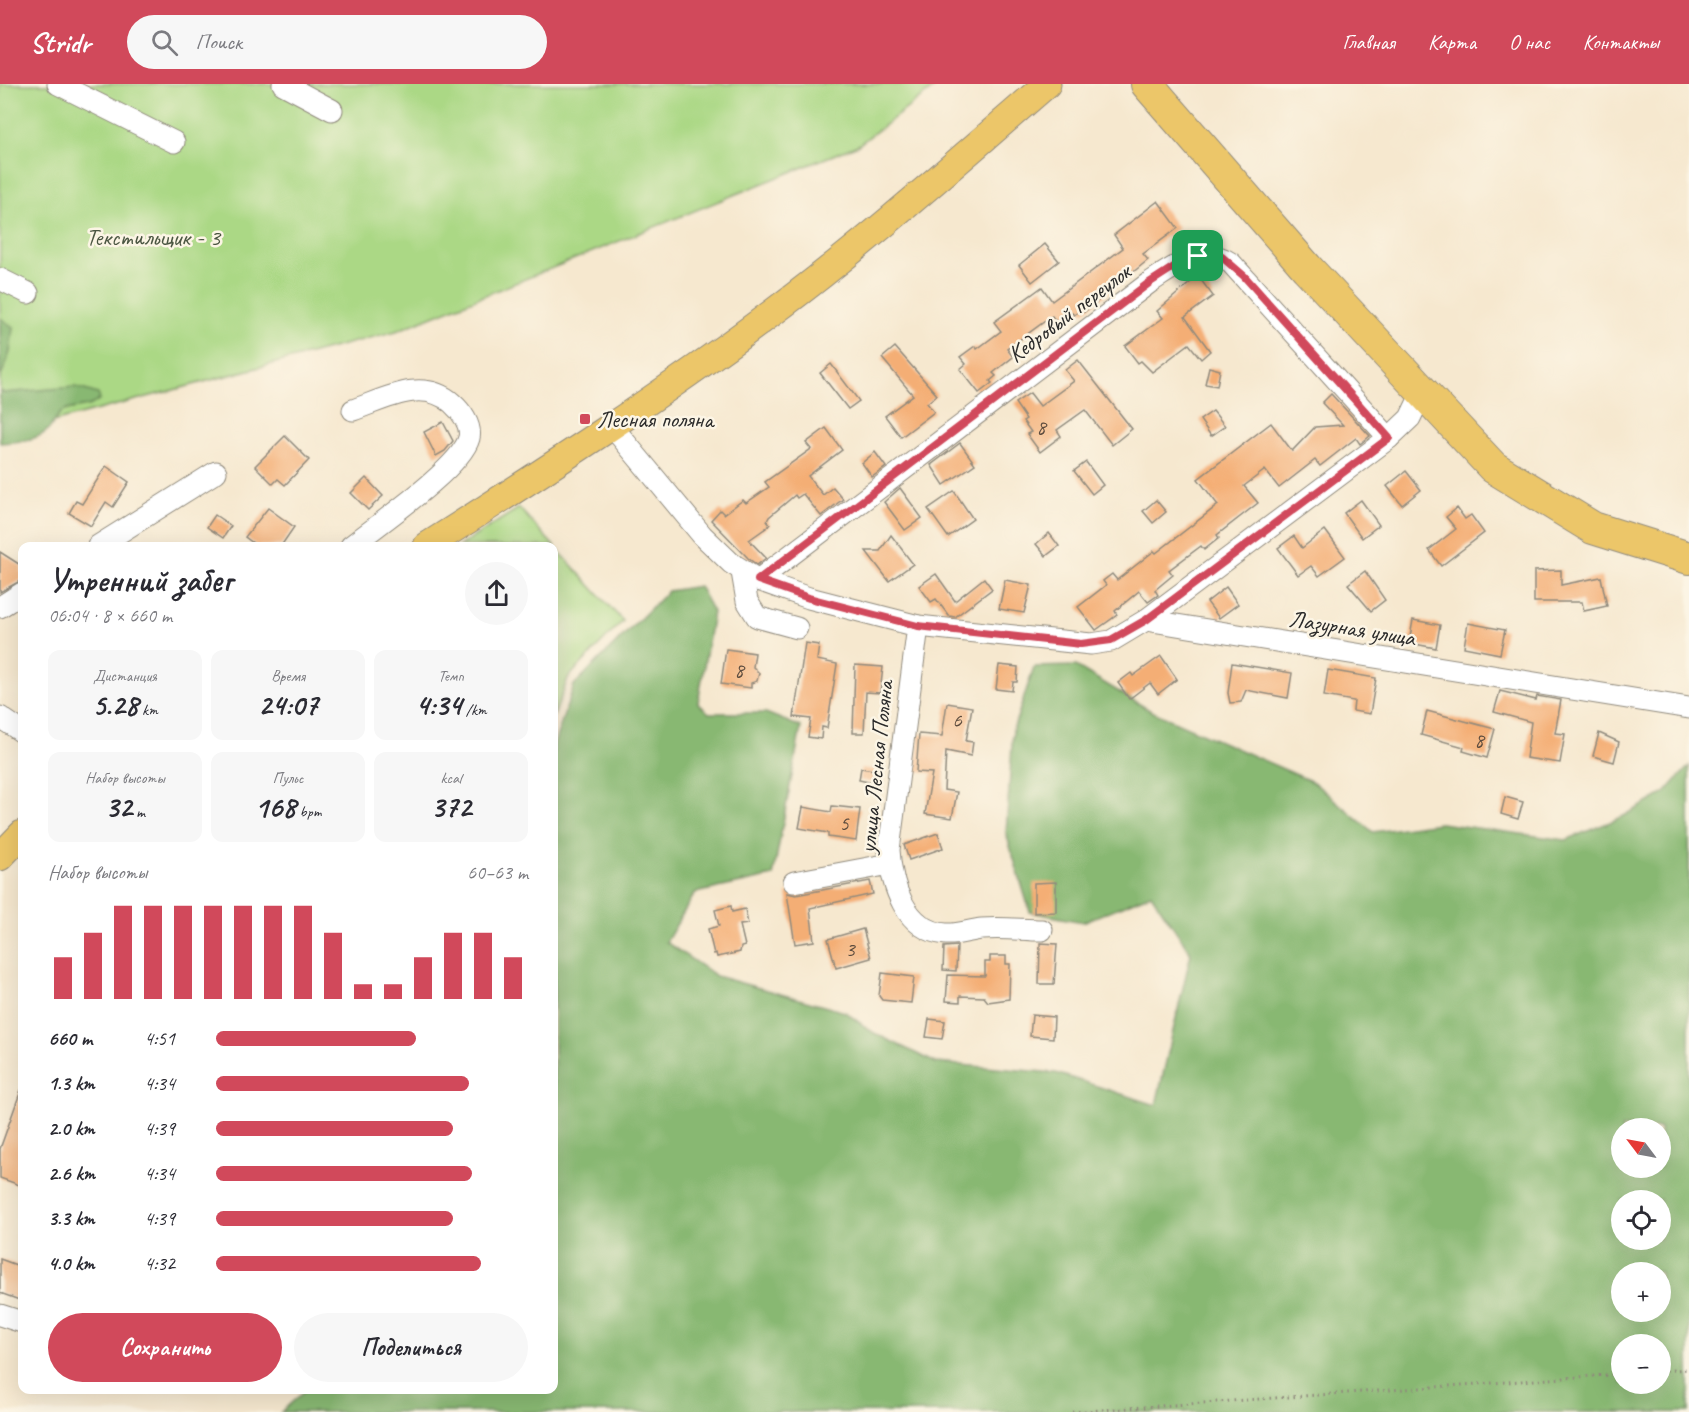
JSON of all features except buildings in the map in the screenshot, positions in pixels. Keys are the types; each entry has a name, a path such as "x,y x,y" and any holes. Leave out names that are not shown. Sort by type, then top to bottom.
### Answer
{"highway":[{"path":"1147,84 1307,268 1493,467 1593,528 1689,558"}],"main road":[{"path":"433,542 611,425 775,311 885,225 1047,84"},
{"path":"0,857 18,838"}],"street":[{"path":"58,84 174,142"},
{"path":"283,84 332,110"},
{"name":"Кедровый переулок","path":"750,576 1149,283 1183,261 1198,256 1222,257 1231,263 1389,438"},
{"path":"0,279 28,294"},
{"path":"353,410 422,389 435,392 447,399 465,418 470,429 469,438 456,460 356,542"},
{"path":"611,425 702,535 750,576 809,598 918,626 1081,644 1111,640 1146,620 1389,438 1410,418 1423,391"},
{"path":"104,542 216,472"},
{"path":"750,576 747,602 757,618 797,628"},
{"path":"0,607 18,596"},
{"name":"Лазурная улица","path":"1146,620 1689,708"},
{"name":"улица Лесная Поляна","path":"918,626 897,778 890,864 904,905 918,924 949,935 983,929 1042,930"},
{"path":"0,717 18,729"},
{"path":"794,882 890,864"},
{"path":"0,1315 18,1321"}],"path":[{"path":"1671,1370 1689,1369"},
{"path":"1072,1412 1611,1375"}],"green space":[{"name":"Текстильщик - 3","path":"0,84 939,84 858,145 396,331 0,436"},
{"path":"0,318 13,327 10,352 0,379"},
{"path":"75,387 98,394 100,399 92,404 61,413 49,429 39,436 0,443 0,390 3,393"},
{"path":"519,508 550,542 465,542"},
{"path":"558,550 623,621 568,678 558,705"},
{"path":"699,586 713,612 698,703 709,713 766,713 801,727 773,876 695,893 666,942 716,976 845,1012 874,1033 936,1063 1056,1073 1156,1105 1191,953 1151,894 1083,922 1030,912 1006,833 1013,730 1034,667 1076,666 1151,711 1313,782 1373,832 1440,823 1566,840 1622,817 1665,793 1689,766 1689,1412 281,1412 301,1394 558,1394 558,732 574,685 668,591"}],"place":[{"name":"Лесная поляна","path":"585,419"}],"route":[{"path":"1198,256 1222,257 1231,263 1389,438 1146,620 1111,640 1081,644 918,626 809,598 758,580 1149,283 1183,261 1198,256"}]}
